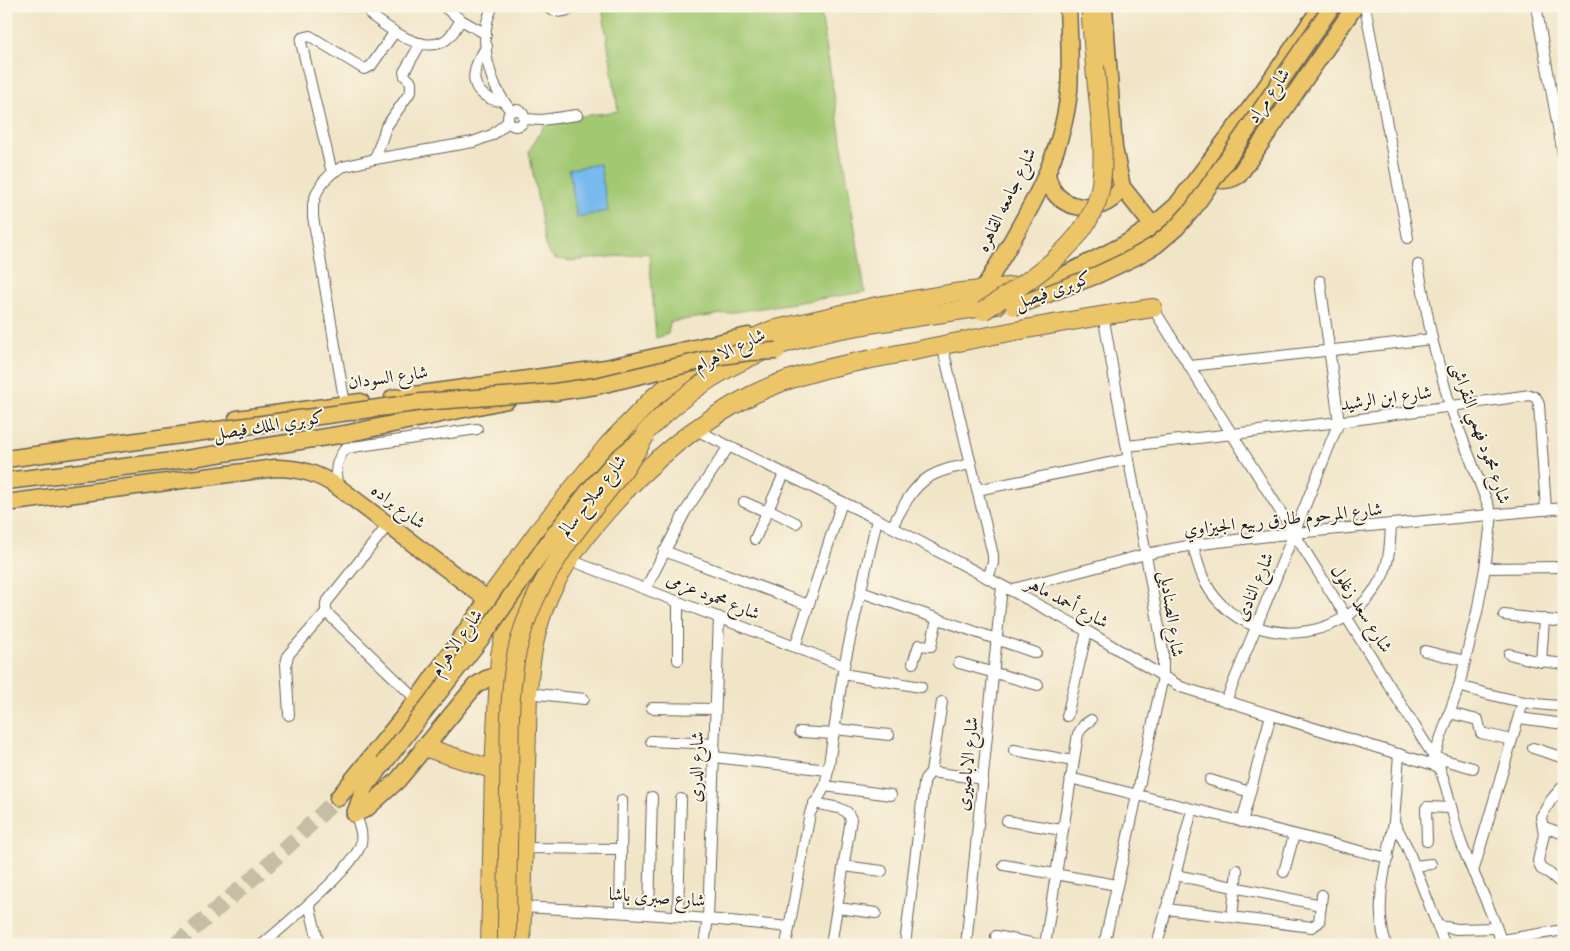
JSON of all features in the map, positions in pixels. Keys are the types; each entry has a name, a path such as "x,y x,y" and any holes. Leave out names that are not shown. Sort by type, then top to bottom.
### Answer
{"highway":[{"path":"983,311 1038,274 1080,232 1093,212 1101,184 1102,144 1090,6"},
{"name":"شارع الاهرام","path":"488,600 537,533 594,461 654,397 698,364 772,330 877,306 1051,282"},
{"name":"كوبرى فيصل","path":"506,945 511,712 514,667 522,633 536,598 556,559 629,463 645,436 674,409 706,386 741,366 777,351 811,342 1011,305"},
{"name":"شارع صلاح سالم","path":"490,945 498,675 505,633 522,591 622,458 664,413 687,394 712,377 767,350 826,332 857,326 1011,305"},
{"path":"570,560 595,524 628,486 662,455 694,429 753,394 814,371 1103,315 1154,308"},
{"path":"712,377 735,347"},
{"path":"594,461 622,458"},
{"name":"شارع صلاح سالم","path":"521,945 528,693 532,653 541,613 555,582 570,560"},
{"path":"424,747 494,770 505,771 526,767"},
{"path":"493,798 508,799 514,802 524,813"}],"main road":[{"name":"شارع جامعه القاهره","path":"983,290 1047,174 1061,131 1069,92 1068,6"},
{"path":"1104,6 1114,148 1122,188 1153,226"},
{"name":"شارع مراد","path":"1011,305 1125,244 1153,226 1176,206 1261,94 1322,6"},
{"name":"كوبرى فيصل","path":"1011,305 1097,275 1156,245 1176,228 1193,209 1332,6"},
{"name":"شارع مراد","path":"1204,171 1211,178 1221,181 1231,180 1239,175 1355,6"},
{"path":"1047,174 1052,190 1064,202 1080,208 1096,207 1112,200 1122,188"},
{"name":"شارع السودان","path":"6,452 606,368 772,330"},
{"name":"كوبري الملك فيصل","path":"6,459 422,402 588,388 721,356 777,351"},
{"name":"كوبري الملك فيصل","path":"6,481 173,461 345,434 486,406 566,384 606,368"},
{"path":"355,814 364,788 486,632 549,540 591,488 625,452 645,436"},
{"name":"شارع براده","path":"6,503 275,468 308,471 338,487 488,600"},
{"name":"شارع الاهرام","path":"338,798 418,700 488,600"},
{"path":"355,814 367,808 398,780 475,686 486,679 498,675"}],"street":[{"path":"443,6 461,20 486,34"},
{"path":"493,6 488,15 486,34 486,46 492,78 502,101 511,111 523,113 524,120 521,125 516,127 508,122"},
{"path":"545,6 559,13 568,11 576,6"},
{"path":"1365,6 1408,238"},
{"path":"1536,6 1564,160"},
{"path":"370,15 394,33 421,43 437,44 445,41 451,35 461,20"},
{"path":"332,173 300,42 306,36 310,36 364,69 371,66 394,33"},
{"path":"375,159 386,127 411,91 411,82 404,72 421,43"},
{"path":"486,46 474,72 476,85 484,96 496,101 502,101"},
{"path":"508,122 508,116 511,111"},
{"path":"524,120 542,120 576,115"},
{"path":"345,404 313,216 313,204 317,192 323,182 342,167 375,159 473,142 492,134 508,122"},
{"name":"شارع محمود فهمي النقراشى","path":"1418,265 1432,339 1450,406 1492,515 1477,612 1459,686 1434,757"},
{"name":"شارع النادى","path":"1226,701 1339,422 1320,281"},
{"name":"شارع سعد زغلول","path":"1154,308 1440,767 1461,843 1501,942"},
{"name":"شارع الصناديلى","path":"1103,315 1163,652 1163,677 1104,945"},
{"path":"1190,366 1432,339"},
{"path":"942,345 993,555 993,563 988,578"},
{"name":"شارع ابن الرشيد","path":"1127,446 1339,422 1530,395 1535,396 1538,400 1546,510"},
{"path":"338,487 336,464 346,448 477,429"},
{"name":"شارع أحمد ماهر","path":"694,429 877,519 1087,631 1181,687 1440,767"},
{"path":"646,588 685,512 729,446"},
{"path":"977,490 1129,459"},
{"path":"892,527 905,504 928,477 942,471 971,464"},
{"path":"755,538 784,474"},
{"path":"744,502 796,523"},
{"path":"795,647 842,502"},
{"name":"شارع المرحوم طارق ربيع الجيزاوي","path":"1006,588 1146,554 1193,545 1295,533 1564,508"},
{"path":"786,945 810,812 825,786 843,670 877,519"},
{"path":"289,715 286,664 288,655 326,612 326,603 388,524"},
{"path":"1193,545 1198,566 1207,586 1220,603 1231,612 1256,627 1279,633 1303,633 1326,628 1347,617 1367,599 1382,577 1390,551 1390,524"},
{"path":"664,552 808,605"},
{"name":"شارع محمود عزمى","path":"570,560 795,647 843,670 921,687"},
{"path":"1485,568 1564,567"},
{"name":"شارع الاباصيرى","path":"966,945 993,673 1006,588"},
{"path":"861,592 1036,653"},
{"path":"678,601 678,660"},
{"path":"326,612 418,700"},
{"path":"1504,615 1564,622"},
{"name":"شارع الدرى","path":"704,945 708,918 718,617"},
{"path":"913,663 919,645 932,646 937,619"},
{"path":"1541,662 1544,619"},
{"path":"1067,716 1087,631"},
{"path":"1425,651 1465,660"},
{"path":"1508,654 1541,662 1564,664"},
{"path":"959,662 1038,684"},
{"path":"1459,686 1490,696 1523,702 1564,706"},
{"path":"528,693 584,699"},
{"path":"905,945 924,784 925,779 931,772 942,702"},
{"path":"1473,872 1523,702"},
{"path":"652,708 715,709"},
{"path":"1449,713 1478,720 1481,733 1512,740"},
{"path":"1242,822 1271,715"},
{"path":"1519,718 1564,724"},
{"path":"1045,945 1078,734 1091,720"},
{"path":"800,732 888,735"},
{"path":"651,741 714,744"},
{"path":"1533,748 1564,758"},
{"path":"1014,750 1073,761"},
{"path":"1386,945 1379,915 1394,822 1399,754"},
{"path":"1434,757 1473,768"},
{"path":"714,758 828,770"},
{"path":"931,772 983,779"},
{"path":"1070,778 1388,858"},
{"path":"1210,780 1250,792"},
{"path":"1564,785 1551,800 1541,817 1544,828 1538,865 1564,886"},
{"path":"825,786 891,795"},
{"path":"649,913 652,797"},
{"path":"678,915 681,799"},
{"path":"620,911 622,800"},
{"path":"814,804 839,808 847,812 851,819 831,945"},
{"path":"1427,841 1426,808 1450,808"},
{"path":"1157,945 1192,810"},
{"path":"262,945 309,904 356,856 361,845 362,835 355,814"},
{"path":"1007,820 1062,830"},
{"path":"1394,822 1439,926 1445,945"},
{"path":"1544,828 1564,834"},
{"path":"1284,872 1294,835"},
{"path":"523,848 621,849"},
{"path":"1414,866 1431,864"},
{"path":"1004,865 1117,885"},
{"path":"844,866 882,871"},
{"path":"1232,917 1237,870"},
{"path":"1166,909 1315,926 1319,922 1322,900 1235,887 1175,875"},
{"path":"309,904 319,945"},
{"name":"شارع صبرى باشا","path":"522,907 678,915 788,927"},
{"path":"838,908 876,913"},
{"path":"1439,926 1457,929 1496,928"},
{"path":"1501,942 1564,930"},
{"path":"996,936 1041,945"}],"green space":[{"path":"602,6 820,6 865,292 670,322 668,334 656,338 649,253 570,261 554,258 547,251 529,151 547,121 618,111"}],"water":[{"path":"600,164 608,211 577,217 569,169"}],"tunnel":[{"path":"175,945 269,864 338,798"}]}
